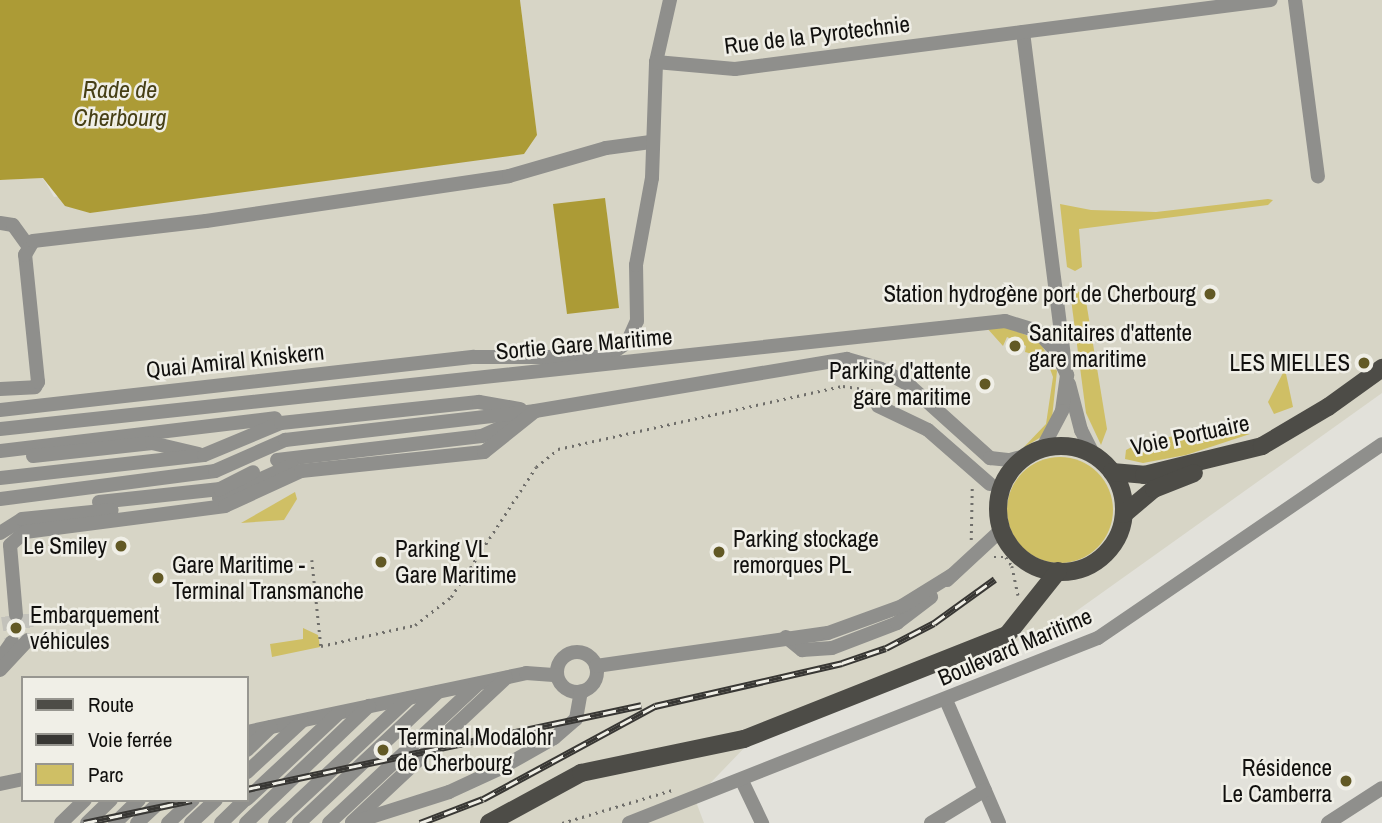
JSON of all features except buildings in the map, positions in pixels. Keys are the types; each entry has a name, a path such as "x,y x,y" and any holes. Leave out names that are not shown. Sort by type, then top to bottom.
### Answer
{"main road":[{"name":"Voie Portuaire","path":"1112,472 1144,475 1236,456 1289,433 1382,368"},
{"path":"1069,447 1094,456 1112,472 1121,492 1124,514 1121,529 1104,554 1078,569 1058,571 1028,561 1009,544 1002,529 998,511 1001,489 1036,452 1069,447"},
{"path":"1124,514 1154,489 1236,456"},
{"path":"1020,619 1030,593 1028,561"},
{"path":"489,823 581,773 744,739 1007,635 1058,571"}],"street":[{"path":"592,360 615,353 636,328 636,265 652,178 651,142 656,62 670,0"},
{"name":"Rue de la Pyrotechnie","path":"656,62 735,69 1271,0"},
{"path":"1295,0 1318,177"},
{"path":"1023,32 1066,375 1081,430 1094,456"},
{"path":"0,389 35,387 38,382 25,255 33,241 206,221 509,176 596,150 651,142"},
{"path":"0,223 13,225 28,246"},
{"name":"Sortie Gare Maritime","path":"0,429 476,375 642,363 1005,321 1037,331 1055,350 1066,375"},
{"name":"Quai Amiral Kniskern","path":"0,410 474,357 524,355 642,363"},
{"path":"0,499 215,471 285,440 535,411 824,360 847,359 895,377 990,458 1010,460 1036,452 1062,411 1066,375"},
{"path":"0,451 478,394 535,411"},
{"path":"880,400 928,430 990,484"},
{"path":"0,478 204,455 281,423 479,402 535,411"},
{"path":"0,488 214,463 280,432 480,410 535,411"},
{"path":"0,509 213,481 290,448 481,427 535,411"},
{"path":"535,411 484,452 301,471 225,506 37,528 17,536 10,545 16,615 0,527 27,510 219,489 272,462 482,436 535,411"},
{"path":"0,460 152,443 204,455"},
{"name":"Boulevard Maritime","path":"629,823 1077,648 1120,626 1382,444"},
{"path":"0,471 167,452 204,455"},
{"path":"596,666 828,633 876,617 952,575 1002,529"},
{"path":"0,659 12,643"},
{"path":"0,668 12,643"},
{"path":"352,823 449,792 533,750 576,719 581,691 595,679 596,666 588,655 575,652 559,663 557,676"},
{"path":"248,732 536,671 557,676 569,690 581,691"},
{"path":"352,823 508,676"},
{"path":"328,823 479,682"},
{"path":"299,823 440,691"},
{"path":"275,823 410,697"},
{"path":"946,700 999,823"},
{"path":"246,823 370,706"},
{"path":"248,798 340,712"},
{"path":"248,771 304,720"},
{"path":"248,749 272,726"},
{"path":"0,784 21,779"},
{"path":"742,781 762,823"},
{"path":"1328,823 1382,788"},
{"path":"930,823 985,790"},
{"path":"61,823 83,802"},
{"path":"86,823 109,802"},
{"path":"115,823 137,802"},
{"path":"137,823 160,802"},
{"path":"169,823 191,802"},
{"path":"191,823 214,802"},
{"path":"221,823 244,802"}],"path":[{"path":"312,560 321,646 415,625 451,597 536,467 558,449 843,386 880,400"},
{"path":"972,482 971,542 985,556 1006,557 1016,575 1017,600"}],"shaded area":[{"path":"520,0 1382,0 1382,393 1054,627 747,745 695,799 704,823 0,823 0,180 43,178 54,197 537,135"}],"green space":[{"path":"1273,200 1268,205 1079,229 1082,267 1075,271 1067,267 1060,204 1091,210 1156,212"},
{"path":"1077,291 1085,295 1107,429 1101,445 1086,413 1071,299"},
{"path":"1006,326 1039,341 1057,371 1052,418 1041,437 1023,448 1046,424 1053,377 1046,358 1025,352 1026,346 1007,337 1003,346 986,327"},
{"path":"1285,369 1293,407 1274,414 1268,402"},
{"path":"1199,433 1250,434 1186,455 1143,463 1125,459 1126,450 1145,440"},
{"path":"1060,457 1080,461 1097,473 1109,490 1113,510 1109,530 1097,547 1080,559 1060,563 1040,559 1023,547 1011,530 1007,510 1011,490 1023,473 1040,461"},
{"path":"295,492 297,499 284,520 241,523"},
{"path":"303,628 318,635 320,647 272,657 270,644 303,639"}],"water":[{"name":"Rade de Cherbourg","path":"0,0 520,0 537,135 524,154 90,213 65,206 43,178 0,180"},
{"path":"605,198 619,308 567,314 553,204"}],"tunnel":[{"path":"25,614 28,640"},
{"path":"8,616 12,642"}],"railway":[{"path":"420,823 483,799 655,706 842,663 886,648 934,623 995,579"},
{"path":"248,789 641,705"},
{"path":"84,823 183,802"}],"place":[{"name":"Station hydrogène port de Cherbourg","path":"1210,294"},
{"name":"Sanitaires d'attente gare maritime","path":"1015,346"},
{"name":"LES MIELLES","path":"1364,363"},
{"name":"Parking d'attente gare maritime","path":"985,384"},
{"name":"Le Smiley","path":"121,546"},
{"name":"Parking stockage remorques PL","path":"719,552"},
{"name":"Parking VL Gare Maritime","path":"381,562"},
{"name":"Gare Maritime - Terminal Transmanche","path":"158,578"},
{"name":"Embarquement véhicules","path":"16,628"},
{"name":"Terminal Modalohr de Cherbourg","path":"383,750"},
{"name":"Résidence Le Camberra","path":"1346,781"}]}
